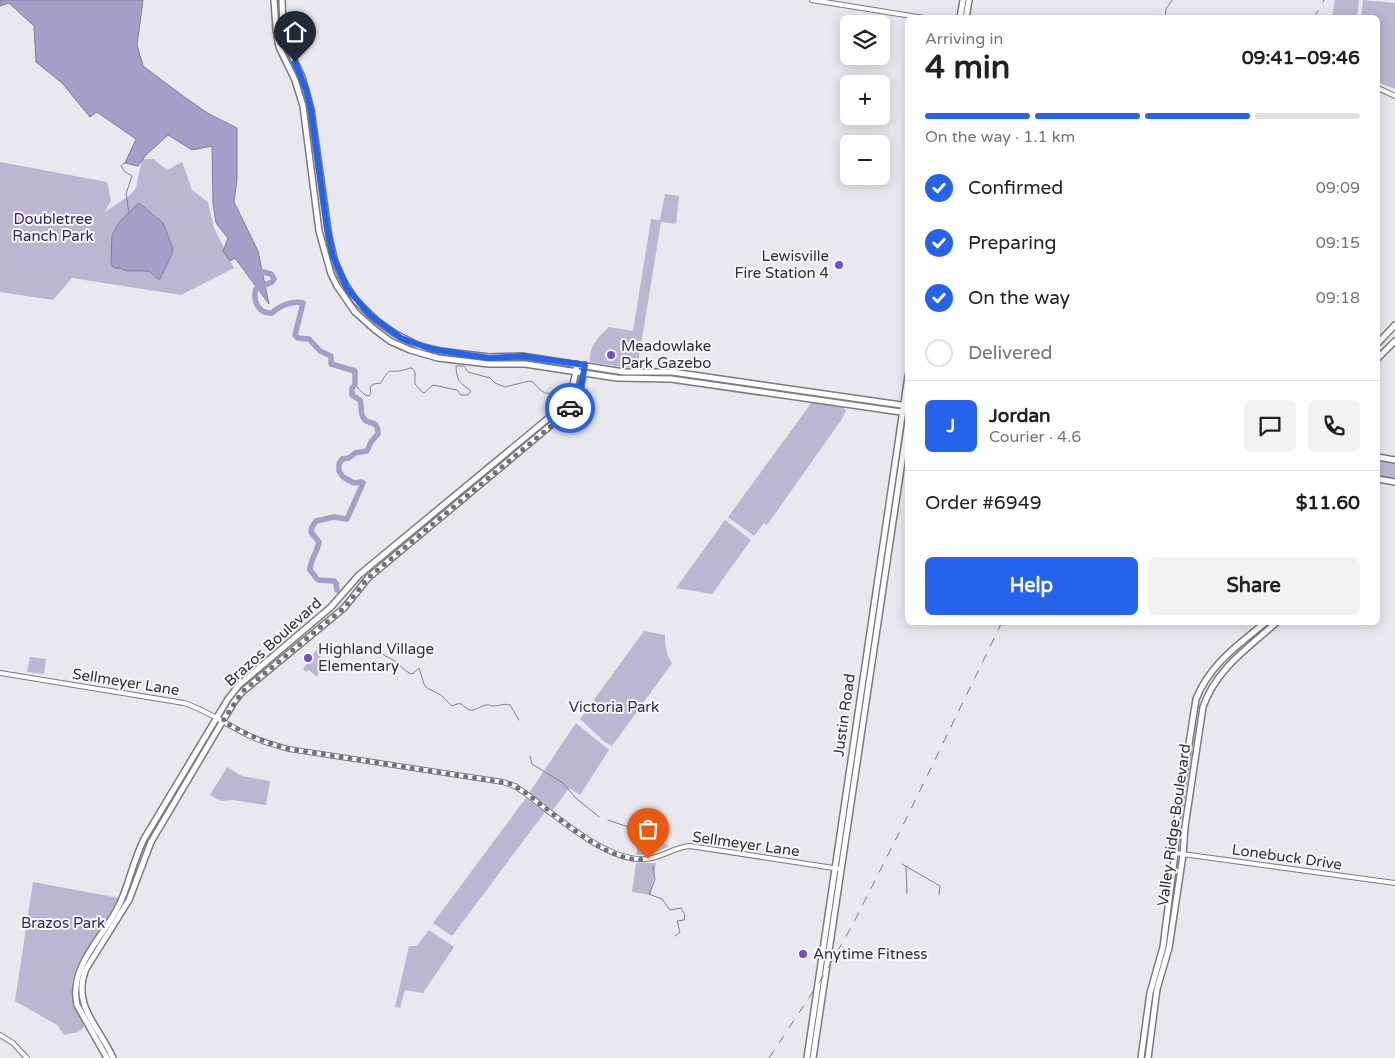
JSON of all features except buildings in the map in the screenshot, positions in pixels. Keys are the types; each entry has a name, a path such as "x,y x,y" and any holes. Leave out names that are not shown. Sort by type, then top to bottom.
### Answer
{"main road":[{"path":"274,0 279,47 295,80 303,106 322,244 331,274 355,312 390,341 425,355 489,364 525,364 617,378 671,379 905,413"},
{"path":"282,0 283,28 287,45 302,77 311,110 330,248 344,282 356,301 377,322 419,346 431,349 489,358 522,356 631,372 672,372 905,406"},
{"path":"960,15 963,0"},
{"path":"966,15 969,0"},
{"path":"1380,341 1395,325"},
{"path":"1380,356 1395,341"},
{"name":"Brazos Boulevard","path":"109,928 144,839 228,699 239,685 332,607 359,575 557,411 572,391 577,364"},
{"name":"Brazos Boulevard","path":"113,1058 77,1005 76,986 82,966 131,894 151,842 242,692 344,608 368,578 568,411 580,390 585,365"},
{"path":"833,395 834,402"},
{"name":"Justin Road","path":"813,1058 843,810 900,425 905,413 905,406"},
{"path":"883,410 894,415 900,425"},
{"name":"Justin Road","path":"807,1058 837,868 845,833 905,441"},
{"path":"1380,458 1395,460"},
{"path":"1380,479 1395,482"},
{"path":"463,489 468,496"},
{"path":"885,526 892,526"},
{"name":"Valley Ridge Boulevard","path":"1141,1058 1150,993 1163,948 1175,853 1175,832 1192,722 1200,690 1215,666 1262,625"},
{"name":"Valley Ridge Boulevard","path":"1148,1058 1157,989 1169,948 1201,718 1208,693 1214,682 1230,663 1274,625"},
{"path":"295,638 300,644"},
{"path":"843,810 843,831 845,833"},
{"path":"124,893 131,894"},
{"name":"Brazos Boulevard","path":"103,1045 107,1058"}],"street":[{"path":"812,0 905,15"},
{"path":"1380,89 1395,96"},
{"name":"Sellmeyer Lane","path":"0,673 172,699 198,707 244,734 289,749 508,783 526,793 597,845 611,853 624,857 648,859 662,856 680,847 690,846 837,868"},
{"name":"Lonebuck Drive","path":"1175,853 1395,883"},
{"path":"0,1035 13,1043 27,1058"}],"green space":[{"path":"1335,0 1359,0 1357,15 1332,15"},
{"path":"1363,0 1395,3 1395,89 1380,83 1380,15 1361,15"},
{"name":"Doubletree Ranch Park","path":"142,159 153,159 167,170 182,162 192,190 208,202 214,228 234,268 181,295 72,278 53,300 0,292 0,162 107,182 111,200 105,212 130,195 136,188"},
{"path":"665,194 679,196 676,224 661,222 637,369 590,362 592,347 609,327 633,331 651,219 660,220"},
{"path":"812,402 841,406 846,410 842,419 767,525 764,523 754,536 728,517"},
{"path":"1380,460 1395,462 1395,480 1380,478"},
{"path":"725,520 751,540 712,594 676,588"},
{"name":"Victoria Park","path":"644,631 665,635 666,650 672,663 612,746 580,719"},
{"path":"318,648 323,651 320,657 323,660 317,677 309,670 306,672 303,669"},
{"path":"30,657 46,659 44,674 27,672"},
{"name":"Victoria Park","path":"576,723 609,750 580,795 569,788 553,810 529,793"},
{"path":"227,767 242,776 270,781 266,805 232,800 221,801 210,795"},
{"path":"526,798 545,812 452,936 433,923"},
{"path":"640,833 654,836 669,846 653,854 636,855"},
{"path":"636,863 656,863 651,895 632,892"},
{"name":"Brazos Park","path":"33,882 119,898 81,959 74,974 72,982 73,1000 84,1026 78,1032 64,1035 57,1025 15,1001"},
{"path":"429,930 454,947 423,993 405,990 400,1008 395,1007 409,946 417,946"}],"shaded area":[{"path":"0,0 143,0 137,45 143,66 209,114 237,128 237,179 234,202 258,251 269,304 235,258 230,261 223,251 228,238 216,223 213,203 212,146 192,150 168,135 146,155 138,166 125,163 136,139 97,112 90,117 62,83 36,62 34,26 9,3 0,6"},
{"path":"139,203 163,223 173,249 160,279 149,271 127,271 112,266 112,235 120,221"}],"waterway":[{"path":"1165,15 1166,9 1172,0"},
{"path":"126,162 121,166 124,171 132,176 126,194 129,213"},
{"path":"255,270 271,274 274,279 272,282 256,289 255,298 260,309 267,313 272,313 286,304 303,303 295,335 298,338 309,339 320,351 331,356 331,364 355,371 355,385 352,388 352,395 360,400 365,420 374,424 378,429 378,434 371,442 367,451 355,453 349,458 342,459 339,464 339,471 343,477 354,483 363,483 347,519 334,517 316,521 312,527 311,532 319,542 310,570 318,580 334,581 337,590"},
{"path":"355,385 365,395 369,396 371,393 370,387 381,383 388,372 412,368 415,372 415,384 424,393 433,385 457,390 461,395 468,395 471,391 460,382 456,372 456,366 464,366 468,372 490,378 495,383 505,387 529,381 533,382 541,391 563,396"},
{"path":"379,643 379,651 406,671 412,674 419,668 427,688 441,695 452,706 461,704 467,709 472,710 487,705 510,705 519,720"},
{"path":"530,756 532,764 563,783 576,798 599,817"},
{"path":"608,820 631,828 652,840 653,854"},
{"path":"902,864 940,886 939,895"},
{"path":"653,866 655,880 649,894 662,899 670,910 681,908 685,915 684,920 677,921 680,932 675,936"},
{"path":"906,866 907,893"}],"railway":[{"path":"1316,15 1324,0"},
{"path":"769,1058 824,975 852,926 1001,625"}],"way so far":[{"path":"570,408 563,416 368,578 357,589 344,608 242,692 223,721 244,734 289,749 508,783 526,793 570,826 611,853 624,857 648,859"}],"place":[{"name":"Lewisville Fire Station 4","path":"839,265"},
{"name":"Meadowlake Park Gazebo","path":"611,355"},
{"name":"Highland Village Elementary","path":"308,658"},
{"name":"Anytime Fitness","path":"803,954"}],"route":[{"path":"295,62 306,89 311,110 330,248 338,271 356,301 377,322 401,338 419,346 489,358 522,356 585,365 580,390 570,408"}]}
